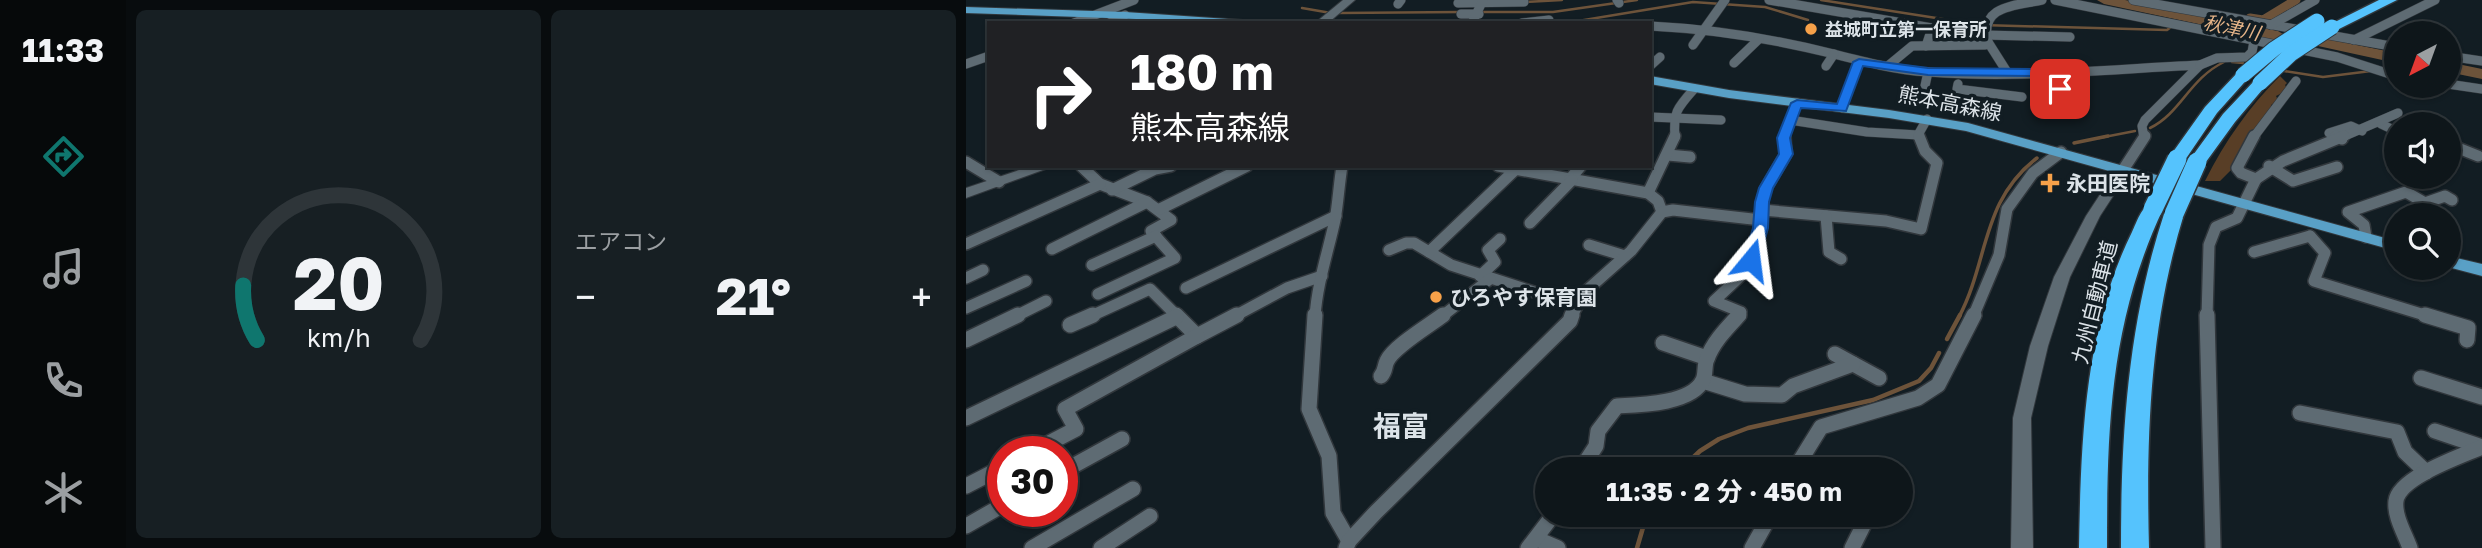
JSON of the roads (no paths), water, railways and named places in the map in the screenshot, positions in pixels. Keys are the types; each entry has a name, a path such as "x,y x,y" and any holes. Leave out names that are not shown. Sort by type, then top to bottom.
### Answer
{"highway":[{"name":"九州自動車道","path":"2135,548 2135,448 2146,311 2159,256 2164,211 2177,159 2211,110 2242,75 2284,41 2317,21 2362,0"},
{"name":"九州自動車道","path":"2093,548 2094,463 2101,380 2116,303 2133,244 2164,211 2223,127 2260,83 2291,54 2332,27 2390,0"}],"main road":[{"path":"1329,16 1350,0"},
{"path":"966,10 1213,21"},
{"name":"熊本高森線","path":"1652,80 1694,89 1927,119 1992,133 2246,204 2311,229 2384,242"},
{"path":"966,193 1040,168"},
{"path":"2461,264 2482,270"}],"street":[{"path":"1079,21 1134,0"},
{"path":"1693,45 1725,0"},
{"path":"1769,0 1932,28 1926,46"},
{"path":"2007,72 1986,39 1984,23 1999,11 2042,0"},
{"path":"2055,0 2337,57 2384,72"},
{"path":"2133,0 2384,45"},
{"path":"2271,25 2315,0"},
{"path":"2354,40 2435,0"},
{"path":"1473,21 1482,1"},
{"path":"1458,3 1524,2"},
{"path":"1704,12 1717,11"},
{"path":"1461,14 1479,13"},
{"path":"1113,21 1125,15"},
{"path":"1540,21 1549,20"},
{"path":"1652,26 1706,29 1834,54 1859,62 1928,72 2046,73 2200,65 2217,58 2250,55 2254,41"},
{"path":"1889,65 1906,49 1926,46 1977,46 1986,39 2070,37"},
{"path":"1734,63 1759,39"},
{"path":"1826,66 1834,54"},
{"path":"969,63 987,57"},
{"path":"1652,64 1660,57"},
{"path":"2461,58 2482,61"},
{"path":"1842,108 1859,62"},
{"path":"969,63 982,65"},
{"path":"2022,548 2022,418 2039,346 2062,277 2094,216 2145,136 2142,126 2145,120 2200,65"},
{"path":"1982,71 1982,92"},
{"path":"2112,71 2120,81"},
{"path":"1923,95 1928,72"},
{"path":"2031,73 2035,84"},
{"path":"2046,73 2053,85 2060,89"},
{"path":"2256,178 2241,173 2237,168 2259,128 2296,81"},
{"path":"1958,84 1957,89 2022,97"},
{"path":"2461,86 2482,89"},
{"path":"1648,193 1675,138 1673,117 1680,104 1694,89"},
{"path":"1589,457 1596,446 1598,430 1617,406 1651,405 1684,396 1703,380 1707,358 1721,334 1741,312 1714,301 1746,271 1761,247 1761,215 1766,188 1786,154 1784,138 1797,103"},
{"path":"1652,117 1721,120"},
{"path":"1342,168 1336,216 1316,299 1308,398 1309,409 1329,456 1333,513 1348,545 1570,321 1574,305 1625,256 1662,212 1673,210 1826,216 1886,221 1921,229 1937,163 1925,151 1919,135 1927,119"},
{"path":"1790,120 1867,132 1919,135"},
{"path":"2213,548 2207,256 2214,229 2237,218 2246,204 2256,178 2269,166 2384,122"},
{"path":"2461,149 2478,156"},
{"path":"1803,457 1821,427 1918,398 1938,385 1978,307 1999,255 2007,209 2033,173 2060,152"},
{"path":"1668,155 1690,157"},
{"path":"966,162 999,182"},
{"path":"2269,166 2293,181 2337,167"},
{"path":"1083,168 1100,184 1147,202 1160,209 1171,220 1151,231 1175,257 1097,295"},
{"path":"1112,190 1160,168"},
{"path":"1160,209 1243,168"},
{"path":"1510,168 1648,193 1664,189"},
{"path":"1530,223 1579,168"},
{"path":"1429,252 1516,169"},
{"path":"966,244 1100,184"},
{"path":"2366,237 2364,225 2348,212 2406,192 2425,203 2445,196 2452,200"},
{"path":"1648,193 1658,201 1662,212"},
{"path":"1052,249 1147,202"},
{"path":"1186,288 1336,216"},
{"path":"1826,216 1829,252 1841,259"},
{"path":"2254,251 2311,229 2325,253 2314,281 2472,333"},
{"path":"1092,265 1156,236"},
{"path":"1381,376 1395,352 1485,278 1495,262 1488,250 1500,239"},
{"path":"1390,250 1406,243 1414,243 1451,265 1574,305"},
{"path":"1589,245 1625,256"},
{"path":"966,278 984,270"},
{"path":"1063,436 1076,429 1065,409 1287,288 1322,276"},
{"path":"966,308 1026,281"},
{"path":"1070,325 1150,289 1197,336"},
{"path":"966,340 1046,301"},
{"path":"966,418 1177,317"},
{"path":"1663,343 1707,358"},
{"path":"1835,354 1879,378"},
{"path":"1703,380 1745,394 1782,394 1793,386 1853,364"},
{"path":"2421,378 2482,397"},
{"path":"2300,413 2397,432 2405,452 2426,472"},
{"path":"2435,431 2482,447"},
{"path":"1078,463 1122,439"},
{"path":"2410,548 2396,501 2399,490 2426,472 2482,447"},
{"path":"2465,454 2482,461"},
{"path":"966,486 987,475"},
{"path":"1032,548 1133,489"},
{"path":"966,526 987,514"},
{"path":"1101,548 1150,516"},
{"path":"1544,527 1532,543 1558,548"},
{"path":"1760,546 1767,527"},
{"path":"1852,548 1862,527"}],"waterway":[{"path":"1525,2 1562,0"},
{"path":"1480,12 1553,12 1637,0"},
{"path":"1821,0 1981,25 2167,30 2171,27"},
{"name":"秋津川","path":"2104,0 2278,36"},
{"path":"2250,18 2263,20 2296,0"},
{"path":"1578,21 1693,2 1765,7 1808,20"},
{"path":"1302,8 1331,13"},
{"path":"1339,13 1461,12"},
{"name":"秋津川","path":"2323,43 2384,56"},
{"path":"2150,128 2170,114 2202,77 2224,62"},
{"path":"2232,62 2243,63"},
{"name":"秋津川","path":"2461,70 2482,74"},
{"path":"2284,71 2323,77 2371,71"},
{"path":"2099,138 2135,131"},
{"path":"2074,143 2108,136"},
{"path":"1960,316 1969,296 1988,232 2005,193 2037,158"},
{"path":"1947,339 1960,316"},
{"path":"1694,457 1719,439 1748,428 1873,400 1919,381 1931,368 1939,353"},
{"path":"1637,548 1643,527"}],"place":[{"name":"益城町立第一保育所","path":"1811,29"},
{"name":"永田医院","path":"2050,183"},
{"name":"ひろやす保育園","path":"1436,297"}],"district":[{"name":"福富","path":"1401,425"}]}
